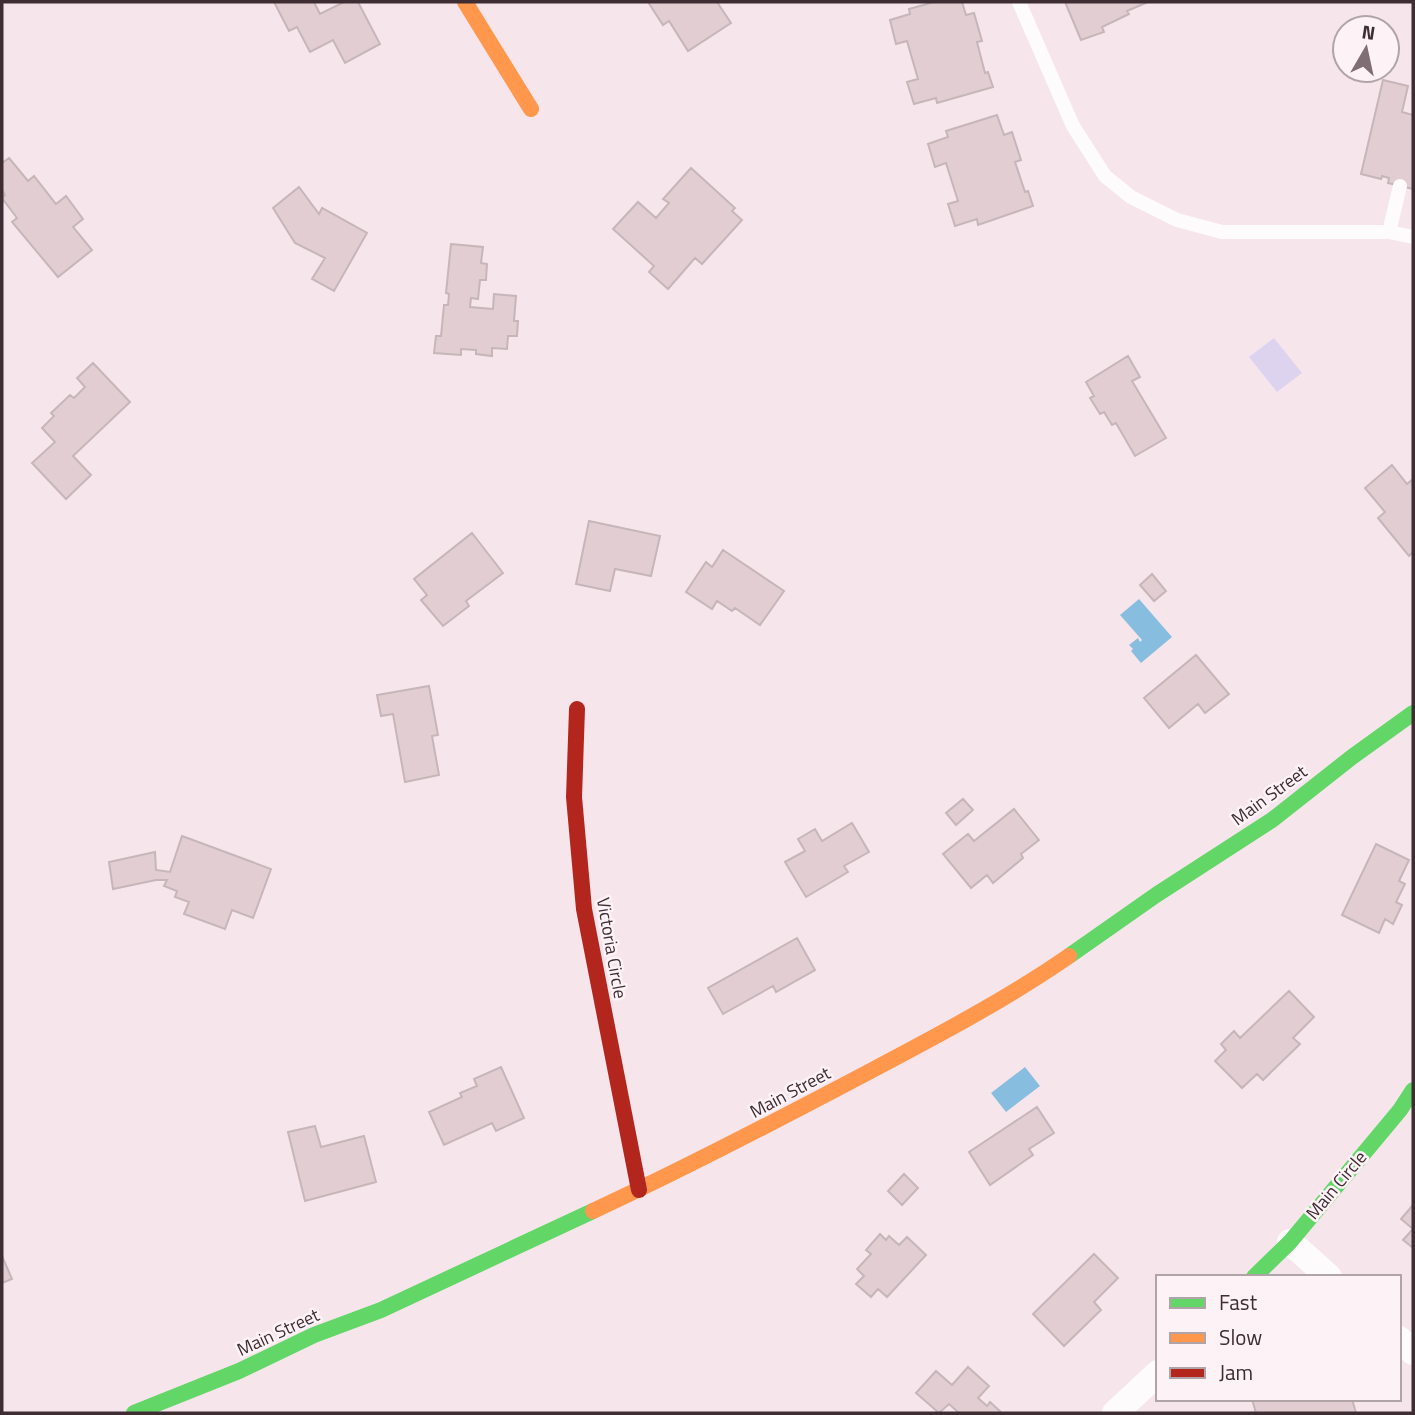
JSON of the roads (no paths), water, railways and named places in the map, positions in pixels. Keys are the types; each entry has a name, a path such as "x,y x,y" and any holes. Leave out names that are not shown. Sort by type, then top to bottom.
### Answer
{"main road":[{"path":"465,2 531,109"},
{"name":"Victoria Circle","path":"577,709 574,797 584,909 639,1191"},
{"name":"Main Street","path":"134,1413 240,1371 314,1335 381,1310 639,1191 918,1046 1043,974 1156,895 1272,820 1413,713"},
{"name":"Main Circle","path":"1256,1275 1290,1242 1400,1110 1413,1090"}],"street":[{"path":"1290,1242 1327,1275"},
{"path":"1115,1413 1156,1375"}],"lane":[{"path":"1019,2 1073,126 1105,176 1131,197 1177,220 1222,232 1390,232 1413,237"},
{"path":"1390,232 1400,186"}],"water":[{"path":"1139,599 1172,637 1141,663 1129,645 1138,638 1140,642 1142,640 1120,615"},
{"path":"1025,1067 1040,1086 1006,1112 991,1093"}]}
